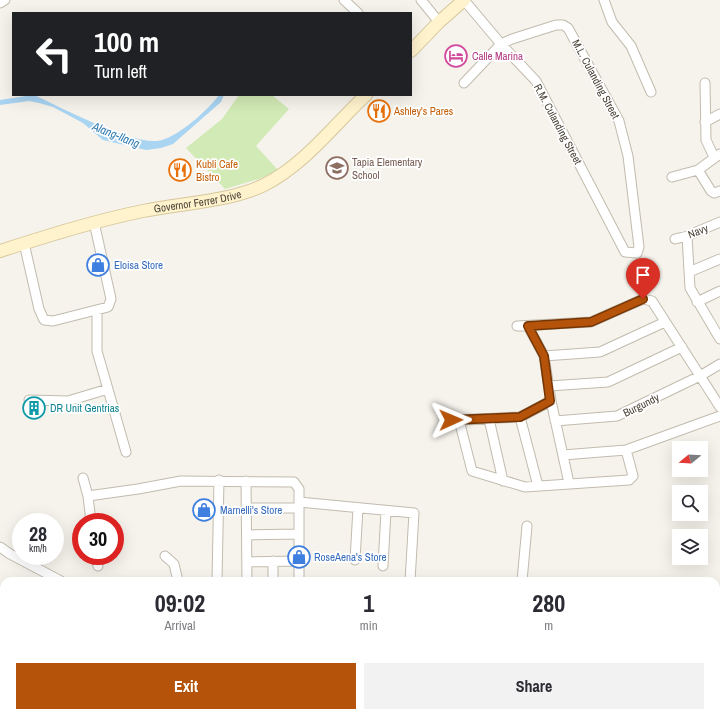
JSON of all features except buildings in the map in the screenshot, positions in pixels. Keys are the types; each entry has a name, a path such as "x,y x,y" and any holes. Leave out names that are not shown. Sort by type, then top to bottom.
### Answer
{"main road":[{"path":"412,50 458,2"},
{"name":"Governor Ferrer Drive","path":"0,251 94,222 149,209 233,195 265,184 312,150 363,96"}],"street":[{"path":"0,3 5,0"},
{"path":"344,0 357,12"},
{"path":"422,0 439,22"},
{"path":"604,0 612,22 631,46 651,92"},
{"name":"R.M. Culanding Street","path":"458,2 536,81 625,252 637,253"},
{"name":"M.L. Culanding Street","path":"464,83 501,44 556,25 563,25 568,28 619,121 628,156 639,247 637,253"},
{"path":"672,178 698,170 717,156 706,140 705,83"},
{"path":"705,122 720,114"},
{"path":"698,170 711,191 714,193 720,191"},
{"path":"24,243 39,309 44,320 52,321 108,307 111,299 94,222"},
{"name":"Navy","path":"675,238 686,236 720,222"},
{"path":"686,236 690,288 697,302 716,327 720,339"},
{"path":"688,272 720,259"},
{"path":"697,302 720,292"},
{"path":"517,326 591,322 643,299 652,301 720,407"},
{"path":"97,310 97,351 126,452"},
{"path":"544,356 600,352 665,322"},
{"path":"528,326 544,356 550,401 569,483"},
{"path":"549,386 608,382 682,347"},
{"name":"Burgundy","path":"555,421 617,416 700,376 720,364"},
{"path":"29,400 68,400 108,389"},
{"path":"550,401 520,417 455,420 472,471 525,487 629,480 633,476 626,450"},
{"path":"563,455 626,450 720,416"},
{"path":"520,417 538,486"},
{"path":"489,419 504,481"},
{"path":"83,478 88,496 90,513"},
{"path":"88,496 180,481 219,480 294,482 299,489 299,577"},
{"path":"217,577 219,480"},
{"path":"246,481 247,577"},
{"path":"246,508 299,505 358,508 414,514 410,577"},
{"path":"355,560 358,508"},
{"path":"383,566 386,511"},
{"path":"522,577 527,526"},
{"path":"247,535 299,534"},
{"path":"0,547 10,554 53,577"},
{"path":"165,556 174,564 177,577"},
{"path":"273,561 273,577"},
{"path":"247,562 299,561"}],"green space":[{"path":"238,96 273,96 289,109 256,146 278,170 262,178 225,189 186,148 222,119"}],"water":[{"name":"Alang-Ilang","path":"36,96 99,126 135,138 150,141 162,140 177,133 208,108 218,96 224,96 221,102 173,144 161,148 146,150 103,140 83,123 53,107 29,101 0,105 0,100"}],"place":[{"name":"Calle Marina","path":"456,56"},
{"name":"Ashley's Pares","path":"379,111"},
{"name":"Tapia Elementary School","path":"337,168"},
{"name":"Kubli Cafe Bistro","path":"180,170"},
{"name":"Eloisa Store","path":"98,265"},
{"name":"DR Unit Gentrias","path":"34,408"},
{"name":"Marnelli's Store","path":"204,510"},
{"name":"RoseAena's Store","path":"299,557"}],"route":[{"path":"451,420 520,417 550,401 544,356 528,326 591,322 643,299"}]}
